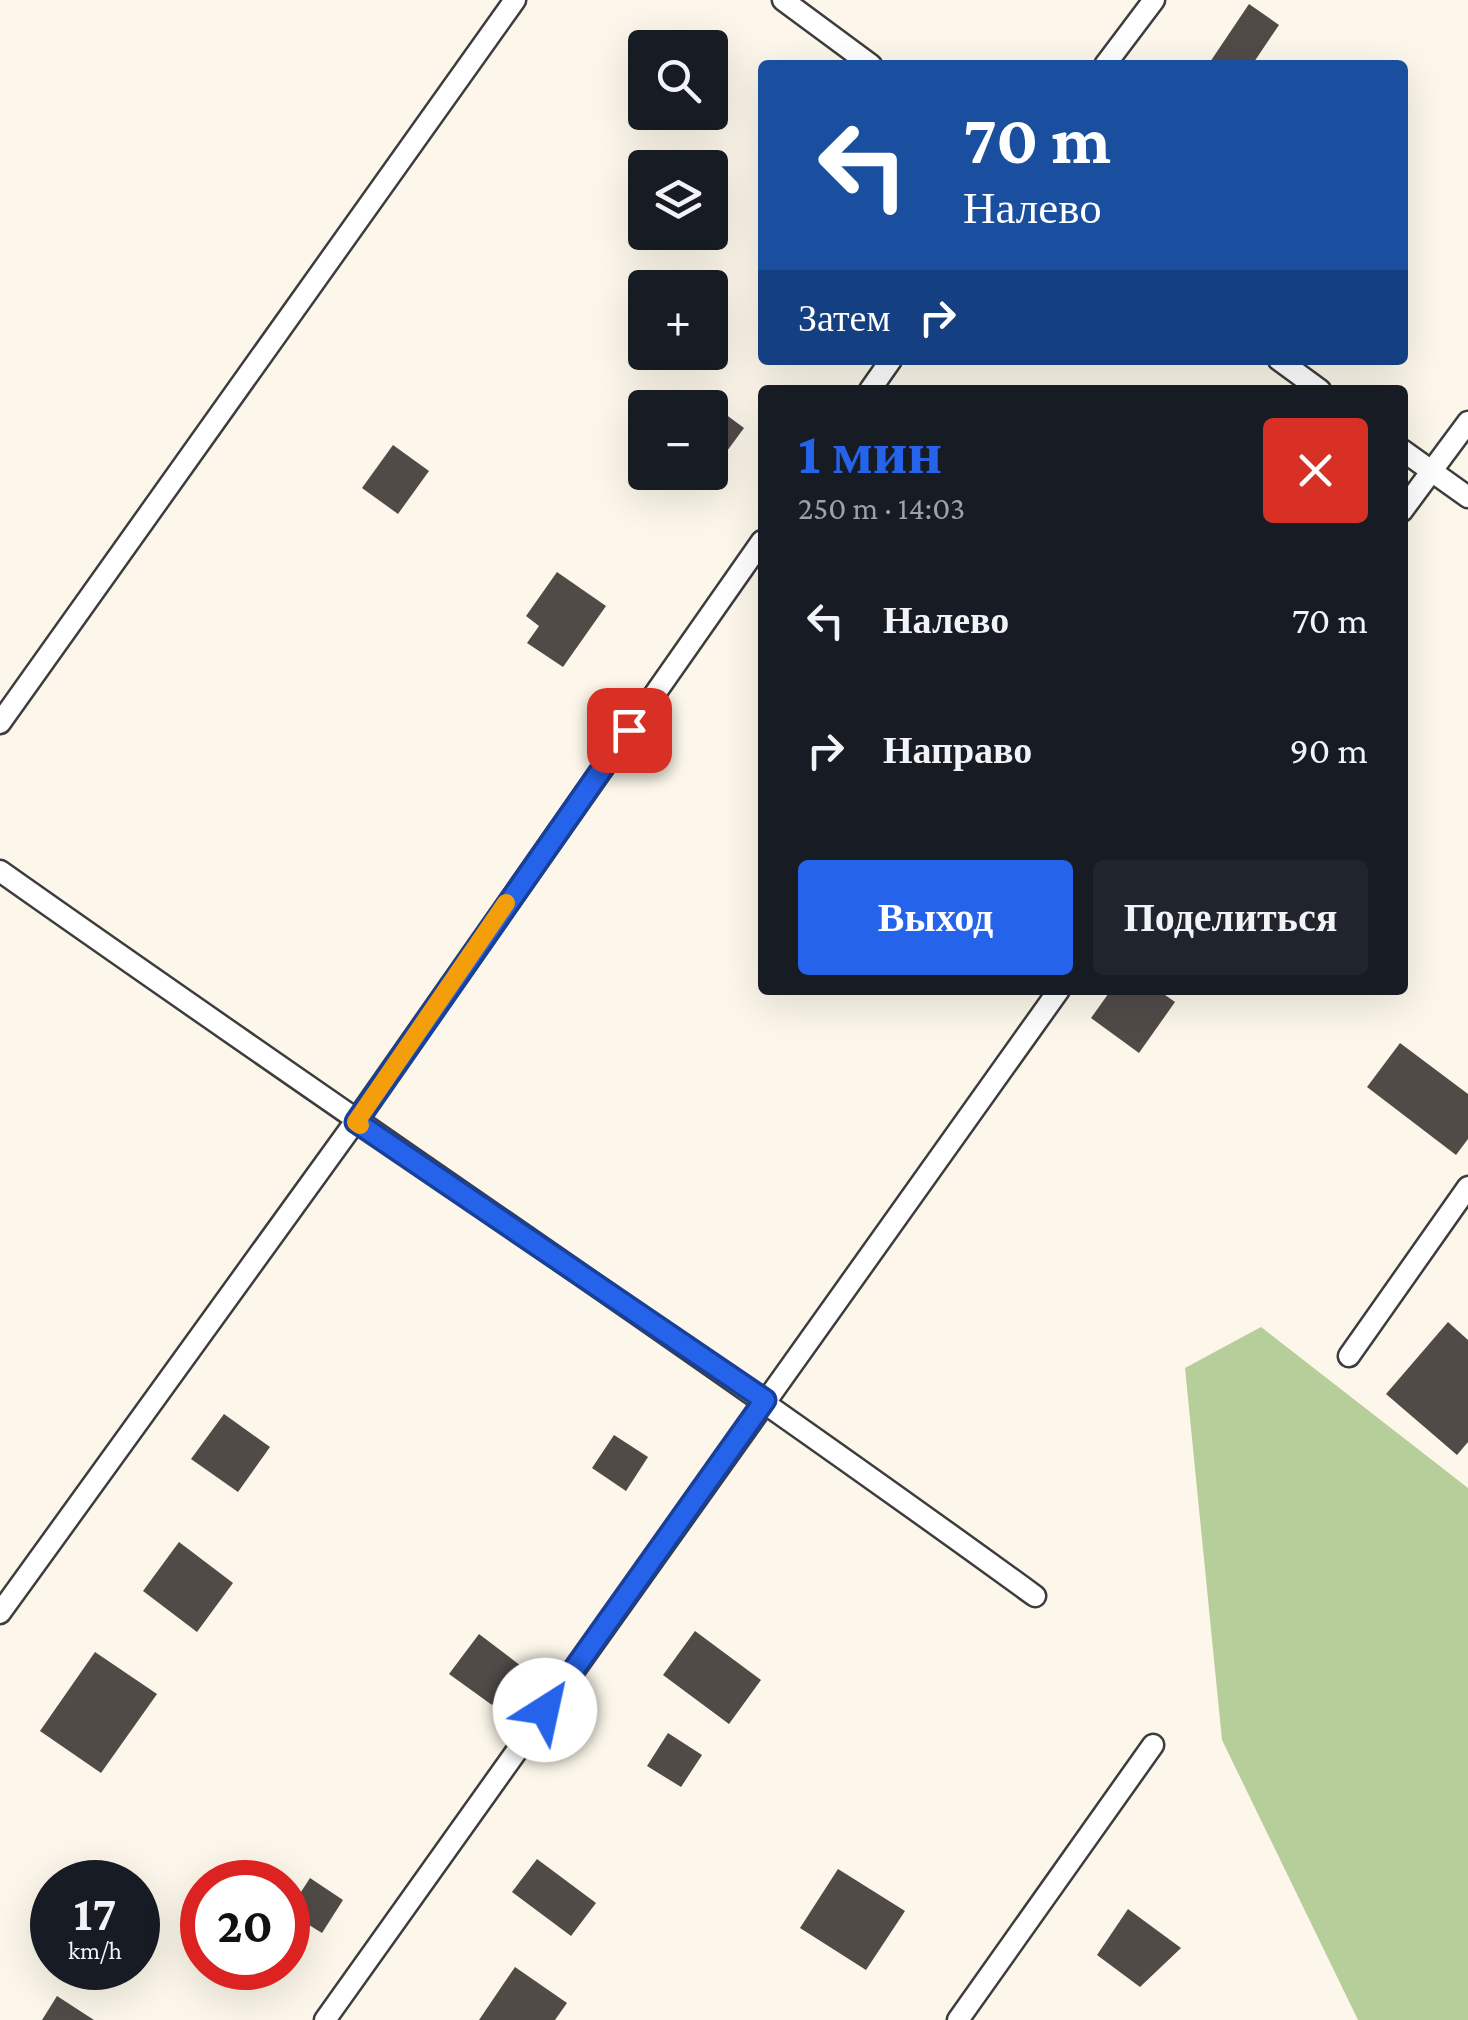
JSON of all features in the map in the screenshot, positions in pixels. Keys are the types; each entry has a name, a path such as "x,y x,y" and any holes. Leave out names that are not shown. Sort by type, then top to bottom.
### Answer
{"lane":[{"path":"0,723 515,0"},
{"path":"784,0 864,60"},
{"path":"1109,60 1154,0"},
{"path":"1286,365 1313,385"},
{"path":"1408,503 1468,422"},
{"path":"1408,454 1468,496"},
{"path":"0,1614 356,1122 758,548"},
{"path":"0,871 356,1122 765,1400 1034,1596"},
{"path":"326,2020 1055,995"},
{"path":"1349,1356 1468,1187"},
{"path":"958,2020 1153,1746"}],"green space":[{"path":"1261,1327 1468,1488 1468,2020 1358,2020 1222,1740 1185,1368"}],"building":[{"path":"1249,4 1279,25 1255,60 1211,60"},
{"path":"728,416 744,428 728,450"},
{"path":"393,445 429,471 398,514 362,488"},
{"path":"557,572 606,606 563,667 527,643 539,626 526,616"},
{"path":"1107,995 1165,995 1175,1002 1139,1053 1091,1018"},
{"path":"1400,1043 1468,1094 1468,1139 1456,1155 1367,1087"},
{"path":"1448,1322 1468,1340 1468,1442 1457,1455 1386,1394"},
{"path":"224,1414 270,1447 238,1492 191,1459"},
{"path":"614,1435 648,1457 626,1491 592,1468"},
{"path":"179,1542 233,1583 197,1632 143,1591"},
{"path":"695,1631 761,1680 729,1724 663,1675"},
{"path":"479,1634 521,1666 492,1705 449,1674"},
{"path":"95,1652 157,1694 101,1773 40,1731"},
{"path":"668,1733 702,1755 681,1787 647,1766"},
{"path":"537,1859 596,1903 571,1936 512,1892"},
{"path":"838,1869 905,1911 866,1970 800,1928"},
{"path":"310,1878 343,1900 322,1933 310,1926"},
{"path":"1128,1909 1181,1948 1140,1987 1097,1955"},
{"path":"515,1967 567,2003 555,2020 479,2020"},
{"path":"57,1996 94,2020 42,2020"}],"slow traffic":[{"path":"360,1125 356,1122 506,903"}],"route":[{"path":"545,1710 765,1400 356,1122 428,1013 629,730"}]}
